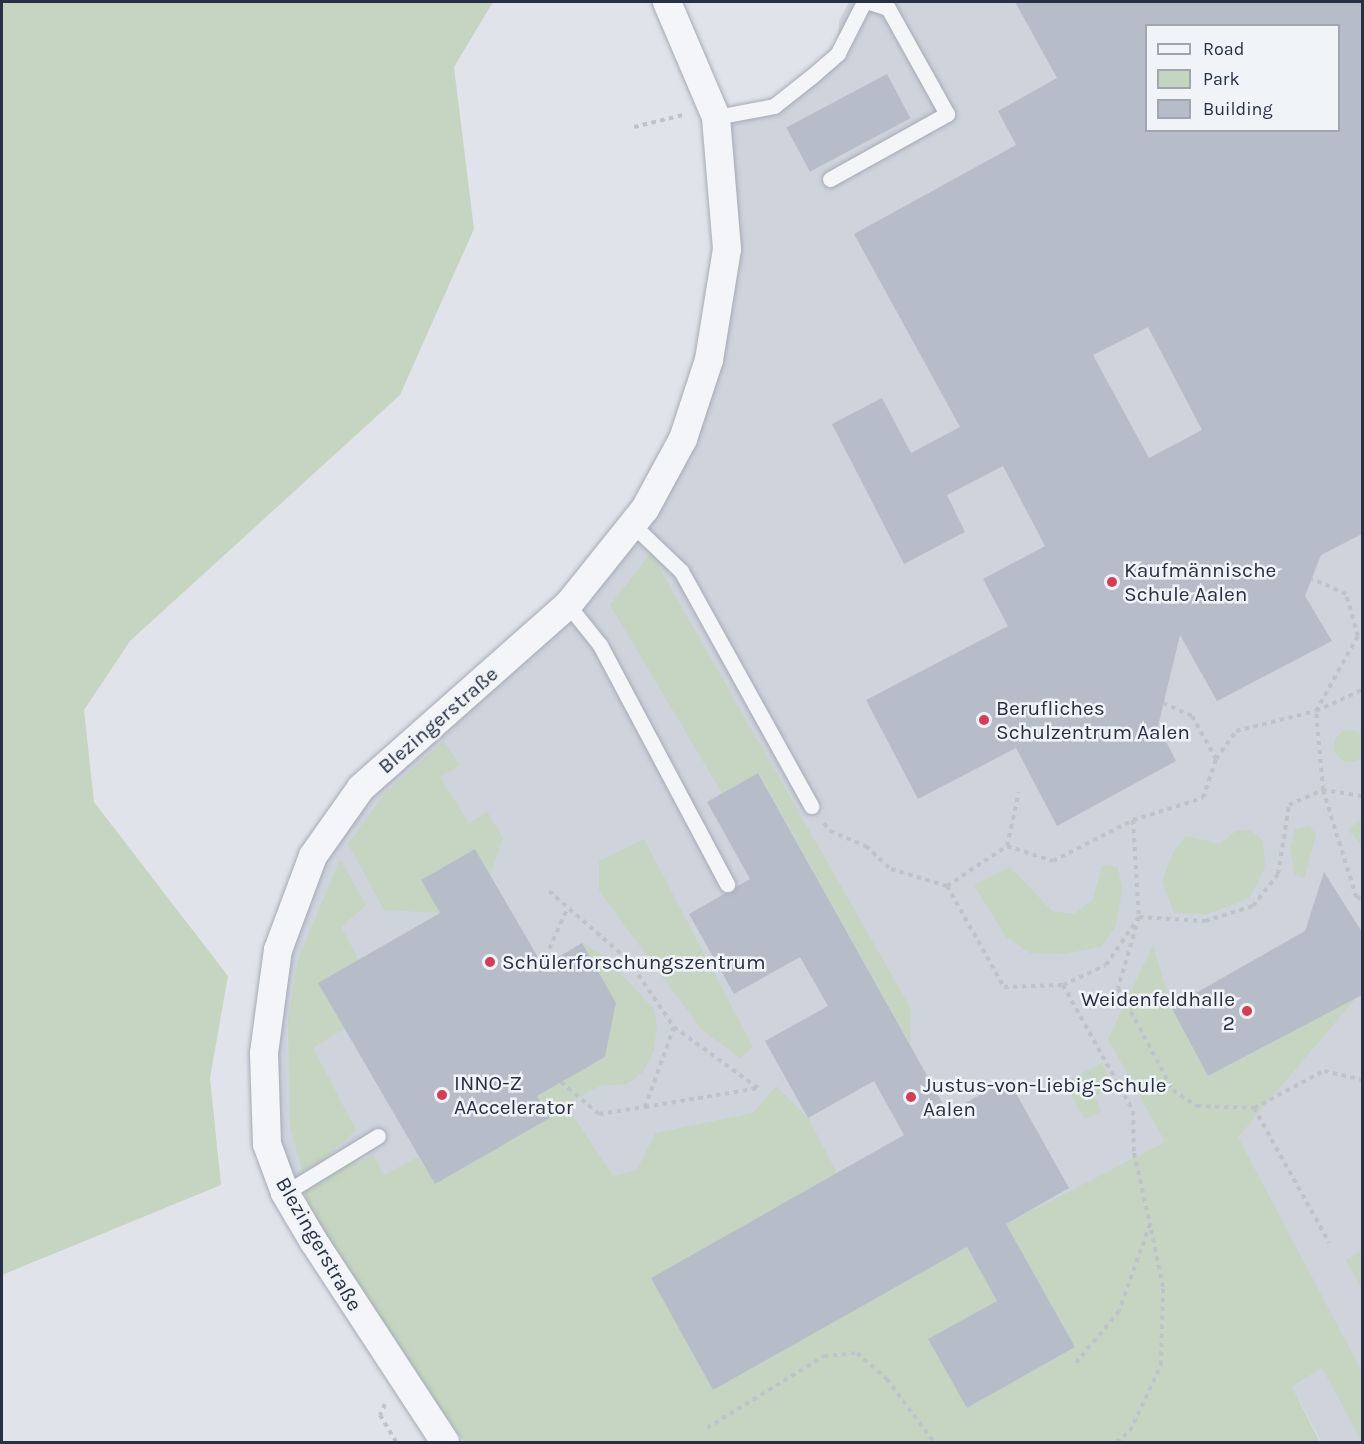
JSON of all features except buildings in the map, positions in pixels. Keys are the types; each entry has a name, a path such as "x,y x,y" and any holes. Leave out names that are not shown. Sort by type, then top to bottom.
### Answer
{"street":[{"name":"Blezingerstraße","path":"445,1443 285,1193 267,1144 264,1053 278,950 313,856 362,788 568,605 632,524 682,439 709,360 727,249 714,112 667,2"}],"lane":[{"path":"714,112 774,106 838,53 864,2"},
{"path":"830,179 947,114 888,8 869,2"},
{"path":"632,524 681,571 811,806"},
{"path":"568,605 600,645 727,884"},
{"path":"285,1193 378,1136"}],"path":[{"path":"634,128 714,112"},
{"path":"1311,579 1346,594 1360,635 1316,711 1323,790 1357,899 1362,896"},
{"path":"1007,846 1053,861 1134,820 1203,798 1216,759 1236,731 1316,711 1362,690"},
{"path":"1163,703 1192,716 1216,759"},
{"path":"1139,917 1205,921 1253,906 1278,874 1289,805 1323,790 1362,796"},
{"path":"947,886 1007,846 1019,792"},
{"path":"811,806 830,831 866,846 891,869 947,886 1004,987 1063,985 1106,964 1139,917"},
{"path":"1134,820 1139,917 1118,988 1173,1090 1197,1106 1254,1108 1324,1071 1362,1080"},
{"path":"549,891 628,960 674,1027 759,1088 599,1114 561,1082"},
{"path":"542,965 567,909"},
{"path":"1063,985 1133,1111 1134,1153 1163,1287 1161,1365 1130,1431 1116,1443"},
{"path":"645,1107 674,1027"},
{"path":"1254,1108 1329,1242"},
{"path":"1076,1363 1119,1311 1150,1224"},
{"path":"707,1428 824,1356 856,1353 887,1379 934,1443"}],"shaded area":[{"name":"Berufliches Schulzentrum Aalen","path":"849,2 1362,2 1362,1442 1321,1442 1292,1386 1200,1442 464,1442 302,1186 267,1144 264,1053 313,856 421,734 645,509 724,272 715,121 774,106 838,53 839,21"}],"green space":[{"path":"2,2 493,2 454,67 474,229 400,395 130,641 84,710 94,802 228,976 210,1078 221,1185 2,1275"},
{"path":"651,553 911,1009 910,1044 759,773 722,793 610,605"},
{"path":"1350,730 1361,735 1365,740 1365,752 1361,757 1350,762 1339,757 1334,746 1339,735"},
{"path":"444,741 459,765 440,777 469,823 487,812 503,838 490,875 422,880 440,913 384,910 348,844 384,794"},
{"path":"1362,818 1362,845 1348,830"},
{"path":"1310,826 1316,836 1304,878 1295,875 1290,849 1295,829"},
{"path":"1250,830 1263,841 1265,867 1250,898 1207,914 1174,913 1162,882 1173,852 1186,836 1220,844 1236,831"},
{"path":"644,839 753,1047 740,1058 702,1030 599,891 599,861"},
{"path":"340,859 366,905 341,927 359,960 345,1028 313,1048 356,1130 304,1177 290,1127 288,1019 298,959"},
{"path":"1102,865 1118,867 1122,890 1116,926 1101,947 1062,954 1030,953 1006,937 974,885 1010,867 1052,911 1074,914 1093,899"},
{"path":"582,943 603,955 654,1009 657,1025 654,1051 643,1072 627,1084 600,1086 566,1105 613,1176 637,1170 655,1133 753,1113 776,1086 808,1118 837,1173 651,1278 713,1389 967,1247 997,1301 967,1408 1075,1347 1006,1224 1165,1142 1108,1039 1153,945 1171,1007 1208,1076 1356,998 1238,1137 1362,1372 1362,1442 1322,1368 1292,1386 1320,1442 464,1442 321,1240 302,1186 350,1153 358,1164 373,1155 384,1175 418,1157 435,1184 549,1118 537,1096 605,1057 616,1003"},
{"path":"1102,1063 1114,1087 1094,1097 1102,1111 1084,1119 1065,1082"},
{"path":"1362,1251 1362,1289 1346,1260"}],"place":[{"name":"Kaufmännische Schule Aalen","path":"1112,582"},
{"name":"Berufliches Schulzentrum Aalen","path":"984,720"},
{"name":"Schülerforschungszentrum","path":"490,962"},
{"name":"Weidenfeldhalle 2","path":"1247,1011"},
{"name":"INNO-Z AAccelerator","path":"442,1095"},
{"name":"Justus-von-Liebig-Schule Aalen","path":"911,1097"}]}
